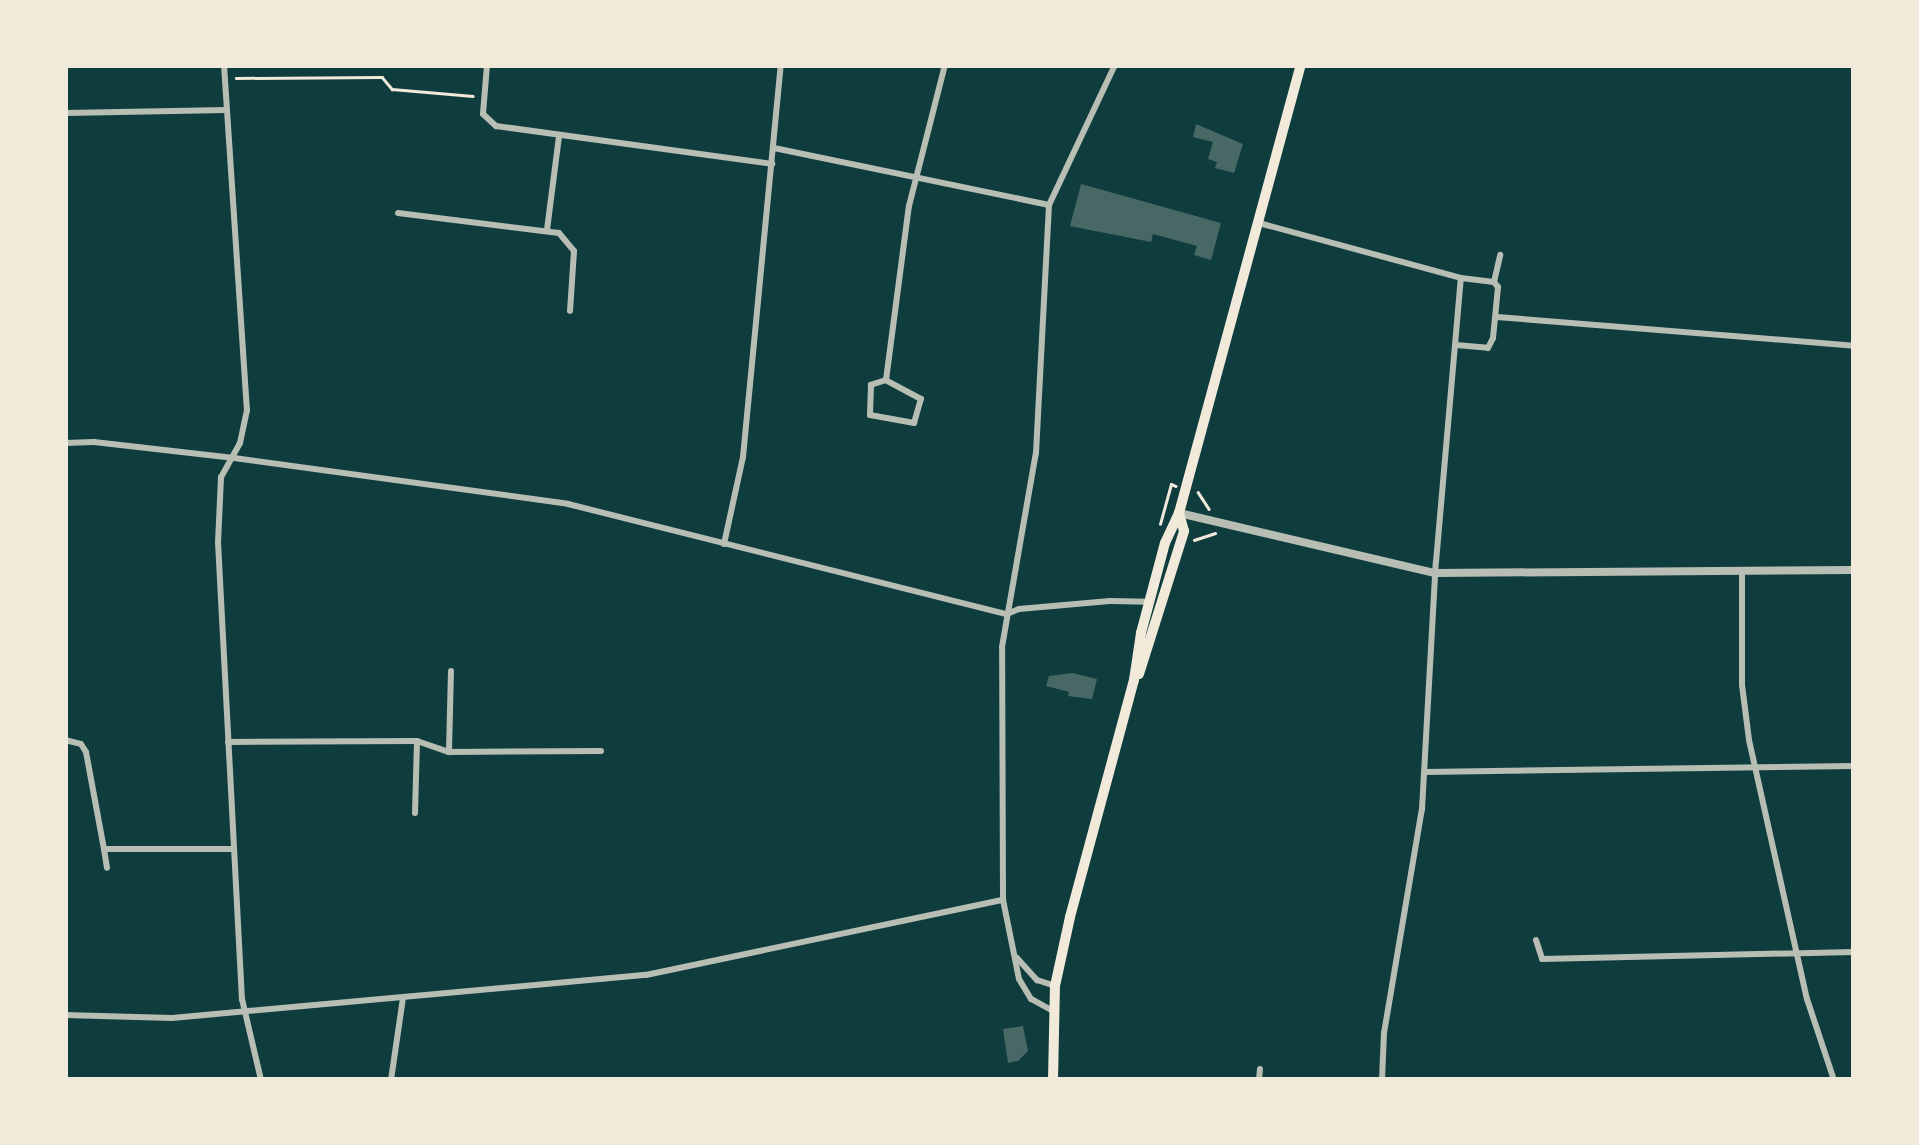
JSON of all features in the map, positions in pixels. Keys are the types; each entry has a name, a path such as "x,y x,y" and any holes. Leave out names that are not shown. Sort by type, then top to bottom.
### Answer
{"main road":[{"path":"1053,1080 1055,986 1134,680 1149,602 1169,529 1179,513 1301,65"},
{"path":"1134,680 1159,620 1178,554 1184,526 1179,513"}],"street":[{"path":"224,65 247,410 234,458 221,477 218,530 243,1012 262,1080"},
{"path":"487,65 483,114 496,126 772,164"},
{"path":"724,544 740,473 780,65"},
{"path":"886,380 910,206 945,65"},
{"path":"1053,1011 1031,999 1019,979 1003,900 1002,647 1036,453 1049,205 1114,65"},
{"path":"65,112 227,110"},
{"path":"547,230 560,136"},
{"path":"774,148 1049,205"},
{"path":"398,213 559,233 574,251 570,311"},
{"path":"1258,223 1461,278 1494,282 1498,287 1496,317 1488,348 1456,346"},
{"path":"1494,282 1500,256"},
{"path":"1382,1080 1384,1033 1425,772 1436,573 1461,278"},
{"path":"1496,317 1854,346"},
{"path":"886,380 922,399 914,422 870,415 871,385 886,380"},
{"path":"65,443 94,442 234,458 568,504 1007,614 1019,609 1110,600 1149,602"},
{"path":"1179,513 1436,573 1854,570"},
{"path":"1742,570 1742,685 1756,768 1796,951 1834,1080"},
{"path":"449,752 451,671"},
{"path":"65,740 81,744 86,752 107,868"},
{"path":"228,742 416,742 449,752 601,750"},
{"path":"415,813 416,742"},
{"path":"1425,772 1854,766"},
{"path":"104,849 233,849"},
{"path":"65,1015 172,1018 646,975 1003,900"},
{"path":"1536,940 1542,959 1854,952"},
{"path":"1015,956 1024,971 1055,986"},
{"path":"391,1080 403,998"},
{"path":"1260,1069 1260,1080"}],"path":[{"path":"225,78 382,77 392,89 484,98"},
{"path":"1156,540 1170,484"},
{"path":"1202,493 1202,499"},
{"path":"1192,542 1209,533 1229,534 1238,528"}],"building":[{"path":"1196,124 1243,144 1234,173 1215,168 1217,162 1208,159 1213,142 1193,137"},
{"path":"1081,184 1221,223 1211,260 1194,255 1197,246 1153,234 1151,242 1070,226"},
{"path":"1073,673 1097,679 1092,699 1068,696 1069,692 1046,686 1049,676"},
{"path":"1023,1026 1028,1051 1018,1061 1008,1063 1003,1029"}]}
